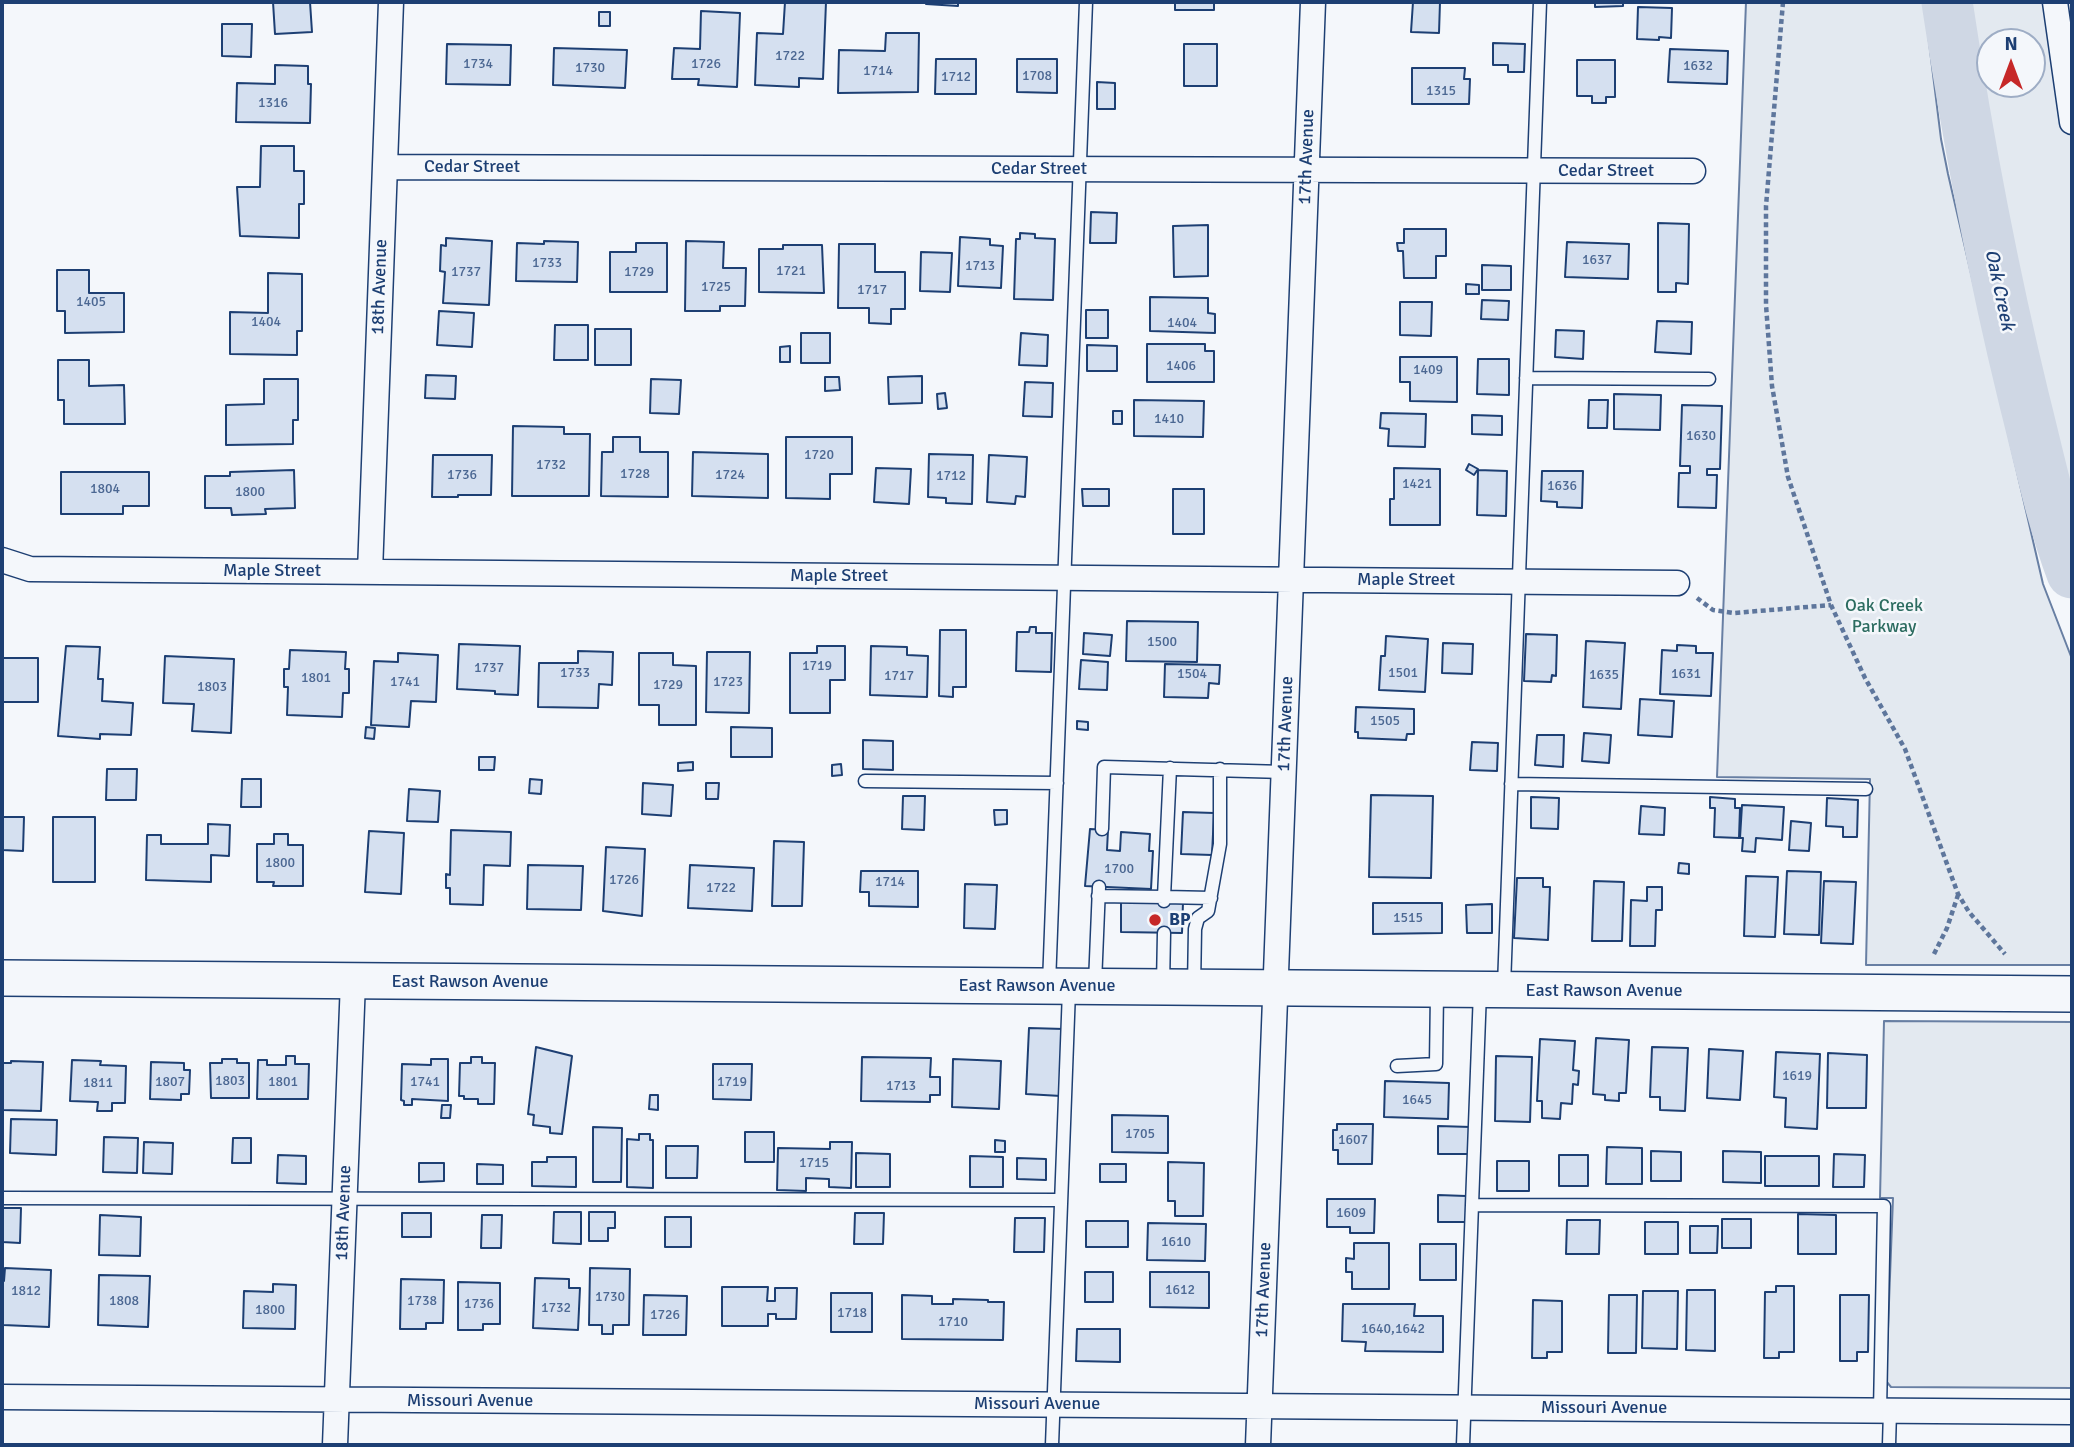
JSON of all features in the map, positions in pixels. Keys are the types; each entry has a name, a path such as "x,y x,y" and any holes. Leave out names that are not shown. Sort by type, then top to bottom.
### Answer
{"main road":[{"name":"East Rawson Avenue","path":"2,978 2072,994"}],"street":[{"name":"18th Avenue","path":"370,572 391,2"},
{"name":"17th Avenue","path":"1258,1445 1313,2"},
{"path":"2055,2 2072,121"},
{"name":"Cedar Street","path":"385,167 1693,171"},
{"name":"Maple Street","path":"2,560 30,569 1677,583"},
{"name":"18th Avenue","path":"335,1445 353,981"},
{"name":"Missouri Avenue","path":"2,1397 2072,1412"}],"lane":[{"path":"1052,1445 1071,986 1057,783 1086,2"},
{"path":"1463,1445 1472,1205 1511,784 1540,2"},
{"path":"1526,378 1709,379"},
{"path":"1102,829 1104,767 1284,772"},
{"path":"1164,899 1170,768"},
{"path":"1179,987 1198,918 1208,911 1211,898 1220,844 1220,769"},
{"path":"865,781 1057,783"},
{"path":"1511,784 1866,789"},
{"path":"1071,986 1098,892 1164,899 1211,898"},
{"path":"1164,933 1179,987"},
{"path":"1397,1066 1436,1064 1437,989"},
{"path":"2,1198 1061,1200"},
{"path":"1472,1205 1884,1206 1885,1410 1889,1445"}],"path":[{"path":"1783,2 1766,206 1766,305 1772,386 1787,477 1831,606 1865,678 1905,749 1958,894 1969,912 2005,954"},
{"path":"1677,583 1713,610 1734,613 1831,606"},
{"path":"1934,954 1947,928 1958,894"}],"green space":[{"name":"Oak Creek Parkway","path":"1746,2 1924,2 1948,174 2043,584 2072,659 2072,965 1866,965 1870,779 1717,777"},
{"path":"1968,2 2072,2 2072,513 1985,132 1981,98 2046,98 2046,28 1976,28 1976,63"},
{"path":"1884,1021 2072,1022 2072,1388 1891,1387 1886,1381 1893,1198 1880,1198"}],"building":[{"path":"273,2 310,2 312,32 275,34"},
{"path":"785,2 826,2 823,79 799,78 799,87 755,85 757,33 783,34"},
{"path":"958,2 958,6 926,4"},
{"path":"1175,2 1214,2 1214,10 1175,10"},
{"path":"1413,2 1440,2 1439,33 1411,32"},
{"path":"1595,2 1623,2 1623,6 1595,7"},
{"path":"1638,7 1672,8 1671,38 1637,39"},
{"path":"701,11 740,13 737,87 698,85 699,79 672,79 674,48 700,49"},
{"path":"599,12 610,12 610,26 599,26"},
{"path":"222,24 252,24 251,57 222,56"},
{"path":"886,33 919,33 918,92 838,93 839,50 885,51"},
{"path":"1493,43 1525,44 1524,72 1508,72 1508,65 1493,65"},
{"path":"447,44 511,45 510,85 446,84"},
{"path":"1184,44 1217,44 1217,86 1184,86"},
{"path":"554,48 627,50 625,88 553,85"},
{"path":"1670,49 1728,51 1727,84 1668,82"},
{"path":"936,59 976,59 976,94 935,94"},
{"path":"1017,59 1057,59 1057,93 1017,92"},
{"path":"1577,60 1615,60 1615,97 1606,97 1606,103 1592,103 1592,96 1577,96"},
{"path":"275,65 308,66 308,84 311,84 310,123 236,122 237,83 275,84"},
{"path":"1412,68 1465,68 1464,79 1470,79 1469,104 1412,104"},
{"path":"1097,82 1115,83 1115,109 1097,109"},
{"path":"261,146 294,146 294,171 304,171 304,204 299,204 299,238 240,236 237,187 260,187"},
{"path":"1091,212 1117,213 1116,243 1090,243"},
{"path":"1658,223 1689,224 1688,284 1676,283 1676,292 1658,292"},
{"path":"1208,225 1208,276 1174,277 1173,226"},
{"path":"1404,229 1446,229 1446,256 1436,256 1436,278 1404,278 1403,251 1398,251 1397,243 1404,243"},
{"path":"1020,233 1035,234 1035,238 1055,239 1053,300 1014,299 1016,239 1020,239"},
{"path":"960,237 990,239 990,245 1003,246 1001,288 958,286"},
{"path":"446,238 492,241 489,305 443,303 445,272 440,271 441,245 446,246"},
{"path":"544,241 578,242 577,282 516,281 517,243 544,244"},
{"path":"686,241 724,242 723,268 746,268 745,306 720,306 720,311 685,311"},
{"path":"1567,242 1629,244 1628,279 1565,277"},
{"path":"636,243 667,243 667,292 610,292 610,252 636,252"},
{"path":"839,244 875,244 875,272 905,272 905,309 891,309 891,324 869,323 869,308 838,308"},
{"path":"783,245 822,245 824,293 759,292 759,249 783,249"},
{"path":"921,252 952,253 950,292 920,291"},
{"path":"1482,265 1511,266 1511,290 1482,290"},
{"path":"57,270 89,270 89,293 124,293 124,332 65,333 65,311 57,311"},
{"path":"268,273 302,274 302,331 297,331 297,355 230,354 230,312 268,313"},
{"path":"1466,284 1479,285 1479,294 1466,294"},
{"path":"1150,297 1208,298 1208,313 1215,314 1215,333 1150,331"},
{"path":"1482,300 1509,301 1508,320 1481,319"},
{"path":"1400,302 1432,302 1431,336 1400,335"},
{"path":"1086,310 1108,310 1108,338 1086,338"},
{"path":"439,311 474,313 472,347 437,345"},
{"path":"1657,321 1692,322 1691,354 1655,352"},
{"path":"555,325 588,325 588,360 554,360"},
{"path":"595,329 631,329 631,365 595,365"},
{"path":"1556,330 1584,331 1583,359 1555,357"},
{"path":"801,333 830,333 830,363 801,363"},
{"path":"1021,333 1048,335 1047,366 1019,365"},
{"path":"1147,344 1205,344 1205,351 1214,351 1214,382 1147,382"},
{"path":"1087,345 1117,346 1117,371 1087,371"},
{"path":"790,346 790,362 780,362 780,347"},
{"path":"1400,357 1457,357 1457,402 1410,401 1410,382 1400,382"},
{"path":"1478,359 1509,359 1509,395 1477,394"},
{"path":"58,360 89,360 89,386 124,385 125,424 64,424 64,400 58,400"},
{"path":"426,375 456,376 455,399 425,398"},
{"path":"922,376 922,403 889,404 888,377"},
{"path":"825,377 839,377 840,390 825,391"},
{"path":"264,379 298,379 298,420 293,420 293,444 226,445 226,405 264,404"},
{"path":"651,379 681,380 679,414 650,413"},
{"path":"1025,382 1053,383 1052,417 1023,416"},
{"path":"945,393 947,408 938,409 937,394"},
{"path":"1614,394 1661,395 1660,430 1614,429"},
{"path":"1134,400 1204,401 1203,437 1134,436"},
{"path":"1589,400 1608,400 1607,428 1588,428"},
{"path":"1682,405 1722,406 1720,469 1707,469 1707,475 1717,475 1716,508 1678,507 1679,473 1690,473 1690,466 1680,466"},
{"path":"1113,411 1122,411 1122,424 1113,424"},
{"path":"1381,413 1426,414 1425,447 1388,446 1389,429 1380,428"},
{"path":"1472,415 1502,416 1502,435 1472,434"},
{"path":"513,426 564,427 564,434 590,434 589,496 512,496"},
{"path":"613,437 640,437 640,452 668,452 668,497 601,496 602,452 613,452"},
{"path":"786,437 852,437 852,474 830,474 830,499 786,498"},
{"path":"693,452 768,454 768,498 692,496"},
{"path":"929,454 973,455 972,504 946,503 946,498 928,497"},
{"path":"433,455 492,455 491,495 432,497"},
{"path":"989,455 1027,457 1025,497 1016,496 1015,504 987,502"},
{"path":"1469,464 1478,469 1474,475 1466,470"},
{"path":"876,468 911,469 909,504 874,502"},
{"path":"1394,468 1440,469 1440,525 1390,525 1390,499 1394,499"},
{"path":"294,470 295,508 265,509 266,514 232,515 231,508 205,508 205,476 230,476 230,472"},
{"path":"1478,470 1507,471 1506,516 1477,515"},
{"path":"1542,471 1583,471 1582,508 1557,507 1557,502 1541,501"},
{"path":"61,472 149,472 149,506 123,506 123,514 61,514"},
{"path":"1082,489 1109,489 1109,506 1083,506"},
{"path":"1173,489 1204,489 1204,534 1173,534"},
{"path":"1127,621 1198,622 1197,662 1126,661"},
{"path":"1030,627 1036,627 1036,633 1052,633 1051,672 1016,671 1017,632 1029,632"},
{"path":"940,630 966,630 966,687 953,687 953,697 939,696"},
{"path":"1084,633 1112,635 1110,656 1083,654"},
{"path":"1526,634 1557,635 1556,676 1552,675 1551,682 1524,681"},
{"path":"1386,636 1428,639 1425,692 1379,690 1381,656 1385,656"},
{"path":"1586,641 1625,643 1621,709 1583,707"},
{"path":"1443,643 1473,644 1472,674 1442,673"},
{"path":"459,644 520,646 518,695 457,689"},
{"path":"1677,645 1696,646 1696,653 1713,653 1711,696 1660,694 1662,650 1677,651"},
{"path":"66,646 100,647 98,679 103,679 102,701 133,703 131,735 100,734 100,739 58,736"},
{"path":"817,646 845,646 845,680 830,680 830,713 790,713 790,653 817,653"},
{"path":"871,646 907,647 907,655 928,656 927,697 870,695"},
{"path":"290,650 346,652 345,669 349,669 349,693 343,693 342,717 287,715 288,687 284,687 284,669 289,669"},
{"path":"578,651 613,652 612,685 599,684 598,708 538,707 539,663 578,663"},
{"path":"707,652 750,652 749,713 706,712"},
{"path":"398,653 438,655 436,702 411,701 409,727 371,725 374,661 398,662"},
{"path":"639,653 673,653 673,665 696,666 696,725 659,725 659,705 639,705"},
{"path":"165,656 234,659 231,733 192,731 194,704 163,703"},
{"path":"2,658 38,658 38,702 2,702"},
{"path":"1081,660 1108,662 1107,690 1079,689"},
{"path":"1165,664 1220,665 1219,684 1209,683 1208,698 1164,697"},
{"path":"1640,699 1674,701 1672,737 1638,735"},
{"path":"1356,707 1414,709 1414,734 1407,734 1406,740 1358,738 1358,732 1355,732"},
{"path":"1077,721 1088,722 1088,730 1077,729"},
{"path":"366,727 375,728 374,739 365,738"},
{"path":"731,727 772,728 772,757 731,757"},
{"path":"1584,733 1611,735 1609,763 1582,761"},
{"path":"1537,735 1564,735 1563,767 1535,765"},
{"path":"863,740 893,741 893,770 863,769"},
{"path":"1472,742 1498,743 1497,771 1470,770"},
{"path":"479,757 495,757 494,770 479,770"},
{"path":"693,762 693,770 678,771 678,763"},
{"path":"841,764 842,775 832,776 832,765"},
{"path":"107,769 137,769 136,800 106,800"},
{"path":"242,779 261,779 261,807 241,807"},
{"path":"530,779 542,780 541,794 529,793"},
{"path":"643,783 673,785 671,816 642,814"},
{"path":"706,783 719,783 718,799 706,799"},
{"path":"409,789 440,791 438,822 407,821"},
{"path":"1371,795 1433,796 1431,878 1369,877"},
{"path":"903,796 925,796 924,830 902,829"},
{"path":"1531,797 1559,798 1558,829 1531,828"},
{"path":"1710,797 1735,799 1735,808 1740,808 1739,838 1714,837 1715,808 1710,808"},
{"path":"1827,798 1858,800 1857,837 1843,837 1843,827 1826,826"},
{"path":"1742,805 1784,807 1782,840 1756,838 1755,852 1742,851"},
{"path":"1641,806 1665,808 1664,835 1639,834"},
{"path":"994,810 1007,810 1007,824 995,825"},
{"path":"1183,812 1214,813 1212,855 1181,854"},
{"path":"2,817 24,817 23,851 2,850"},
{"path":"53,817 95,817 95,882 53,882"},
{"path":"1791,821 1811,823 1809,851 1789,850"},
{"path":"208,824 230,825 229,856 211,855 211,882 146,880 147,835 161,835 161,844 208,844"},
{"path":"1090,829 1108,830 1107,850 1120,851 1121,832 1150,834 1149,851 1153,851 1151,889 1085,886"},
{"path":"451,830 511,832 510,866 484,865 483,905 450,904 450,888 446,888 446,874 450,875"},
{"path":"369,831 404,833 401,894 365,892"},
{"path":"274,834 288,834 288,845 303,845 303,886 273,886 274,882 257,882 257,844 274,844"},
{"path":"774,841 804,842 802,906 772,906"},
{"path":"606,847 645,849 642,916 603,911"},
{"path":"1679,863 1689,864 1689,874 1678,873"},
{"path":"528,865 583,866 581,910 527,909"},
{"path":"690,865 754,868 752,911 688,908"},
{"path":"861,871 918,871 918,907 869,906 869,892 860,892"},
{"path":"1787,871 1821,872 1819,935 1784,934"},
{"path":"1746,876 1778,877 1775,937 1744,936"},
{"path":"1517,878 1543,878 1543,887 1550,887 1548,940 1514,938"},
{"path":"1594,881 1624,882 1622,941 1592,941"},
{"path":"1824,881 1856,882 1853,944 1821,943"},
{"path":"965,884 997,885 995,929 964,928"},
{"path":"1647,887 1662,887 1662,910 1656,910 1655,946 1630,946 1631,900 1647,901"},
{"path":"1121,900 1183,902 1182,933 1121,932"},
{"path":"1373,903 1442,903 1442,933 1373,934"},
{"path":"1492,904 1492,933 1467,933 1466,905"},
{"path":"1029,1028 1064,1029 1061,1096 1026,1094"},
{"path":"1596,1038 1629,1040 1626,1093 1619,1093 1619,1101 1605,1100 1605,1095 1593,1094"},
{"path":"1540,1039 1575,1041 1573,1070 1579,1071 1578,1085 1573,1084 1572,1104 1561,1103 1560,1119 1542,1118 1542,1101 1537,1101"},
{"path":"536,1047 572,1056 562,1134 550,1133 550,1127 533,1125 534,1115 528,1114"},
{"path":"1652,1047 1688,1048 1685,1111 1660,1110 1660,1097 1650,1097"},
{"path":"1709,1049 1743,1051 1740,1100 1707,1098"},
{"path":"1776,1052 1820,1054 1817,1129 1785,1127 1786,1098 1774,1097"},
{"path":"1828,1053 1867,1055 1866,1108 1827,1108"},
{"path":"286,1056 295,1056 295,1064 309,1064 308,1099 257,1099 258,1060 267,1060 267,1065 286,1065"},
{"path":"1496,1056 1532,1057 1530,1122 1495,1121"},
{"path":"471,1057 482,1057 482,1063 495,1063 494,1104 478,1104 478,1099 464,1099 464,1096 459,1096 460,1063 471,1063"},
{"path":"862,1057 931,1058 930,1077 940,1077 940,1095 930,1095 930,1102 861,1101"},
{"path":"222,1059 237,1059 237,1063 249,1063 249,1098 211,1098 210,1063 222,1063"},
{"path":"431,1059 448,1059 448,1101 412,1099 412,1105 404,1105 401,1100 402,1064 431,1065"},
{"path":"953,1059 1001,1061 999,1109 952,1107"},
{"path":"72,1060 101,1061 100,1065 126,1066 125,1103 112,1103 112,1111 97,1111 98,1102 70,1101"},
{"path":"43,1062 41,1111 2,1110 2,1063"},
{"path":"151,1062 184,1063 184,1070 190,1070 189,1094 181,1094 181,1100 150,1099"},
{"path":"713,1064 752,1064 751,1100 713,1099"},
{"path":"1385,1081 1449,1083 1448,1119 1384,1117"},
{"path":"650,1095 658,1095 658,1110 649,1109"},
{"path":"442,1105 451,1105 450,1118 441,1118"},
{"path":"1112,1115 1168,1116 1168,1153 1112,1152"},
{"path":"11,1119 57,1120 56,1155 10,1153"},
{"path":"1337,1124 1373,1124 1372,1164 1338,1164 1338,1150 1333,1150 1333,1130 1337,1130"},
{"path":"1438,1126 1471,1127 1470,1154 1438,1154"},
{"path":"593,1127 622,1128 621,1182 593,1182"},
{"path":"745,1132 774,1132 774,1162 745,1162"},
{"path":"639,1134 650,1134 650,1140 653,1140 653,1188 627,1187 627,1139 639,1140"},
{"path":"104,1137 138,1138 137,1173 103,1172"},
{"path":"233,1138 251,1138 251,1163 232,1163"},
{"path":"995,1140 1005,1141 1005,1152 995,1152"},
{"path":"144,1142 173,1143 172,1174 143,1173"},
{"path":"830,1142 852,1142 851,1188 829,1187 829,1179 806,1178 806,1191 777,1190 778,1148 830,1149"},
{"path":"666,1146 698,1146 697,1178 666,1178"},
{"path":"1607,1147 1642,1148 1642,1184 1606,1184"},
{"path":"1651,1151 1681,1152 1681,1181 1651,1181"},
{"path":"1723,1151 1761,1152 1761,1183 1723,1182"},
{"path":"856,1153 890,1154 890,1187 856,1187"},
{"path":"1834,1154 1865,1155 1864,1187 1833,1187"},
{"path":"278,1155 306,1156 306,1184 277,1183"},
{"path":"1559,1155 1588,1155 1588,1186 1559,1186"},
{"path":"970,1156 1003,1157 1003,1187 970,1187"},
{"path":"1765,1156 1819,1156 1819,1186 1765,1186"},
{"path":"547,1157 576,1157 576,1187 532,1186 532,1162 547,1162"},
{"path":"1017,1158 1046,1159 1046,1180 1017,1179"},
{"path":"1497,1161 1529,1161 1529,1191 1497,1191"},
{"path":"1168,1162 1204,1163 1203,1216 1175,1216 1175,1201 1168,1201"},
{"path":"419,1163 444,1163 444,1181 419,1182"},
{"path":"477,1164 503,1165 503,1184 477,1184"},
{"path":"1100,1164 1126,1164 1126,1182 1100,1182"},
{"path":"1438,1195 1466,1196 1466,1222 1438,1222"},
{"path":"1327,1199 1375,1199 1374,1233 1350,1233 1350,1227 1327,1227"},
{"path":"2,1208 21,1208 20,1243 2,1242"},
{"path":"554,1212 581,1212 581,1244 553,1243"},
{"path":"589,1212 615,1212 615,1228 608,1228 608,1241 589,1241"},
{"path":"402,1213 431,1213 431,1237 402,1237"},
{"path":"855,1213 884,1213 883,1244 854,1244"},
{"path":"1798,1214 1836,1215 1836,1254 1798,1254"},
{"path":"100,1215 141,1217 140,1256 99,1255"},
{"path":"482,1215 502,1215 501,1248 481,1248"},
{"path":"665,1217 691,1217 691,1247 665,1247"},
{"path":"1015,1218 1045,1218 1044,1252 1014,1252"},
{"path":"1722,1219 1751,1219 1751,1248 1722,1248"},
{"path":"1567,1220 1600,1220 1599,1254 1566,1254"},
{"path":"1086,1221 1128,1221 1128,1247 1086,1247"},
{"path":"1645,1222 1678,1222 1678,1254 1645,1254"},
{"path":"1148,1223 1206,1224 1205,1261 1147,1260"},
{"path":"1690,1226 1718,1226 1717,1253 1690,1253"},
{"path":"1354,1243 1389,1243 1389,1289 1352,1289 1352,1272 1346,1272 1346,1258 1354,1259"},
{"path":"1420,1244 1456,1244 1456,1280 1420,1280"},
{"path":"5,1268 51,1270 49,1327 3,1325 2,1281"},
{"path":"590,1268 630,1269 629,1325 613,1325 613,1334 602,1334 602,1325 589,1325"},
{"path":"1085,1272 1113,1272 1113,1302 1085,1302"},
{"path":"1150,1272 1209,1272 1209,1308 1150,1307"},
{"path":"99,1275 150,1276 148,1327 98,1325"},
{"path":"535,1278 569,1279 569,1288 580,1288 578,1330 533,1328"},
{"path":"401,1279 444,1280 443,1323 426,1323 426,1329 400,1329"},
{"path":"458,1282 500,1283 500,1324 483,1324 483,1330 458,1330"},
{"path":"273,1284 296,1285 295,1329 243,1328 244,1291 273,1292"},
{"path":"1776,1286 1794,1286 1794,1352 1779,1352 1779,1358 1764,1358 1765,1292 1776,1292"},
{"path":"722,1287 768,1287 767,1301 775,1301 775,1288 797,1288 796,1319 776,1319 776,1314 768,1314 768,1326 722,1326"},
{"path":"1687,1290 1715,1290 1715,1351 1686,1350"},
{"path":"1643,1291 1678,1291 1677,1349 1642,1348"},
{"path":"831,1293 872,1293 872,1332 831,1332"},
{"path":"644,1295 687,1296 686,1335 643,1335"},
{"path":"902,1295 932,1296 932,1304 953,1304 953,1299 1004,1302 1003,1340 902,1339"},
{"path":"1609,1295 1637,1295 1636,1353 1608,1353"},
{"path":"1840,1295 1869,1295 1868,1352 1857,1352 1857,1361 1840,1361"},
{"path":"1533,1300 1562,1301 1562,1352 1547,1352 1547,1358 1532,1358"},
{"path":"1343,1304 1415,1304 1414,1316 1443,1316 1443,1352 1365,1351 1366,1342 1342,1341"},
{"path":"1077,1329 1120,1329 1120,1362 1076,1361"}],"waterway":[{"name":"Oak Creek","path":"1947,2 1972,152 2001,300 2046,487 2072,573"}],"place":[{"name":"BP","path":"1155,920"}]}
